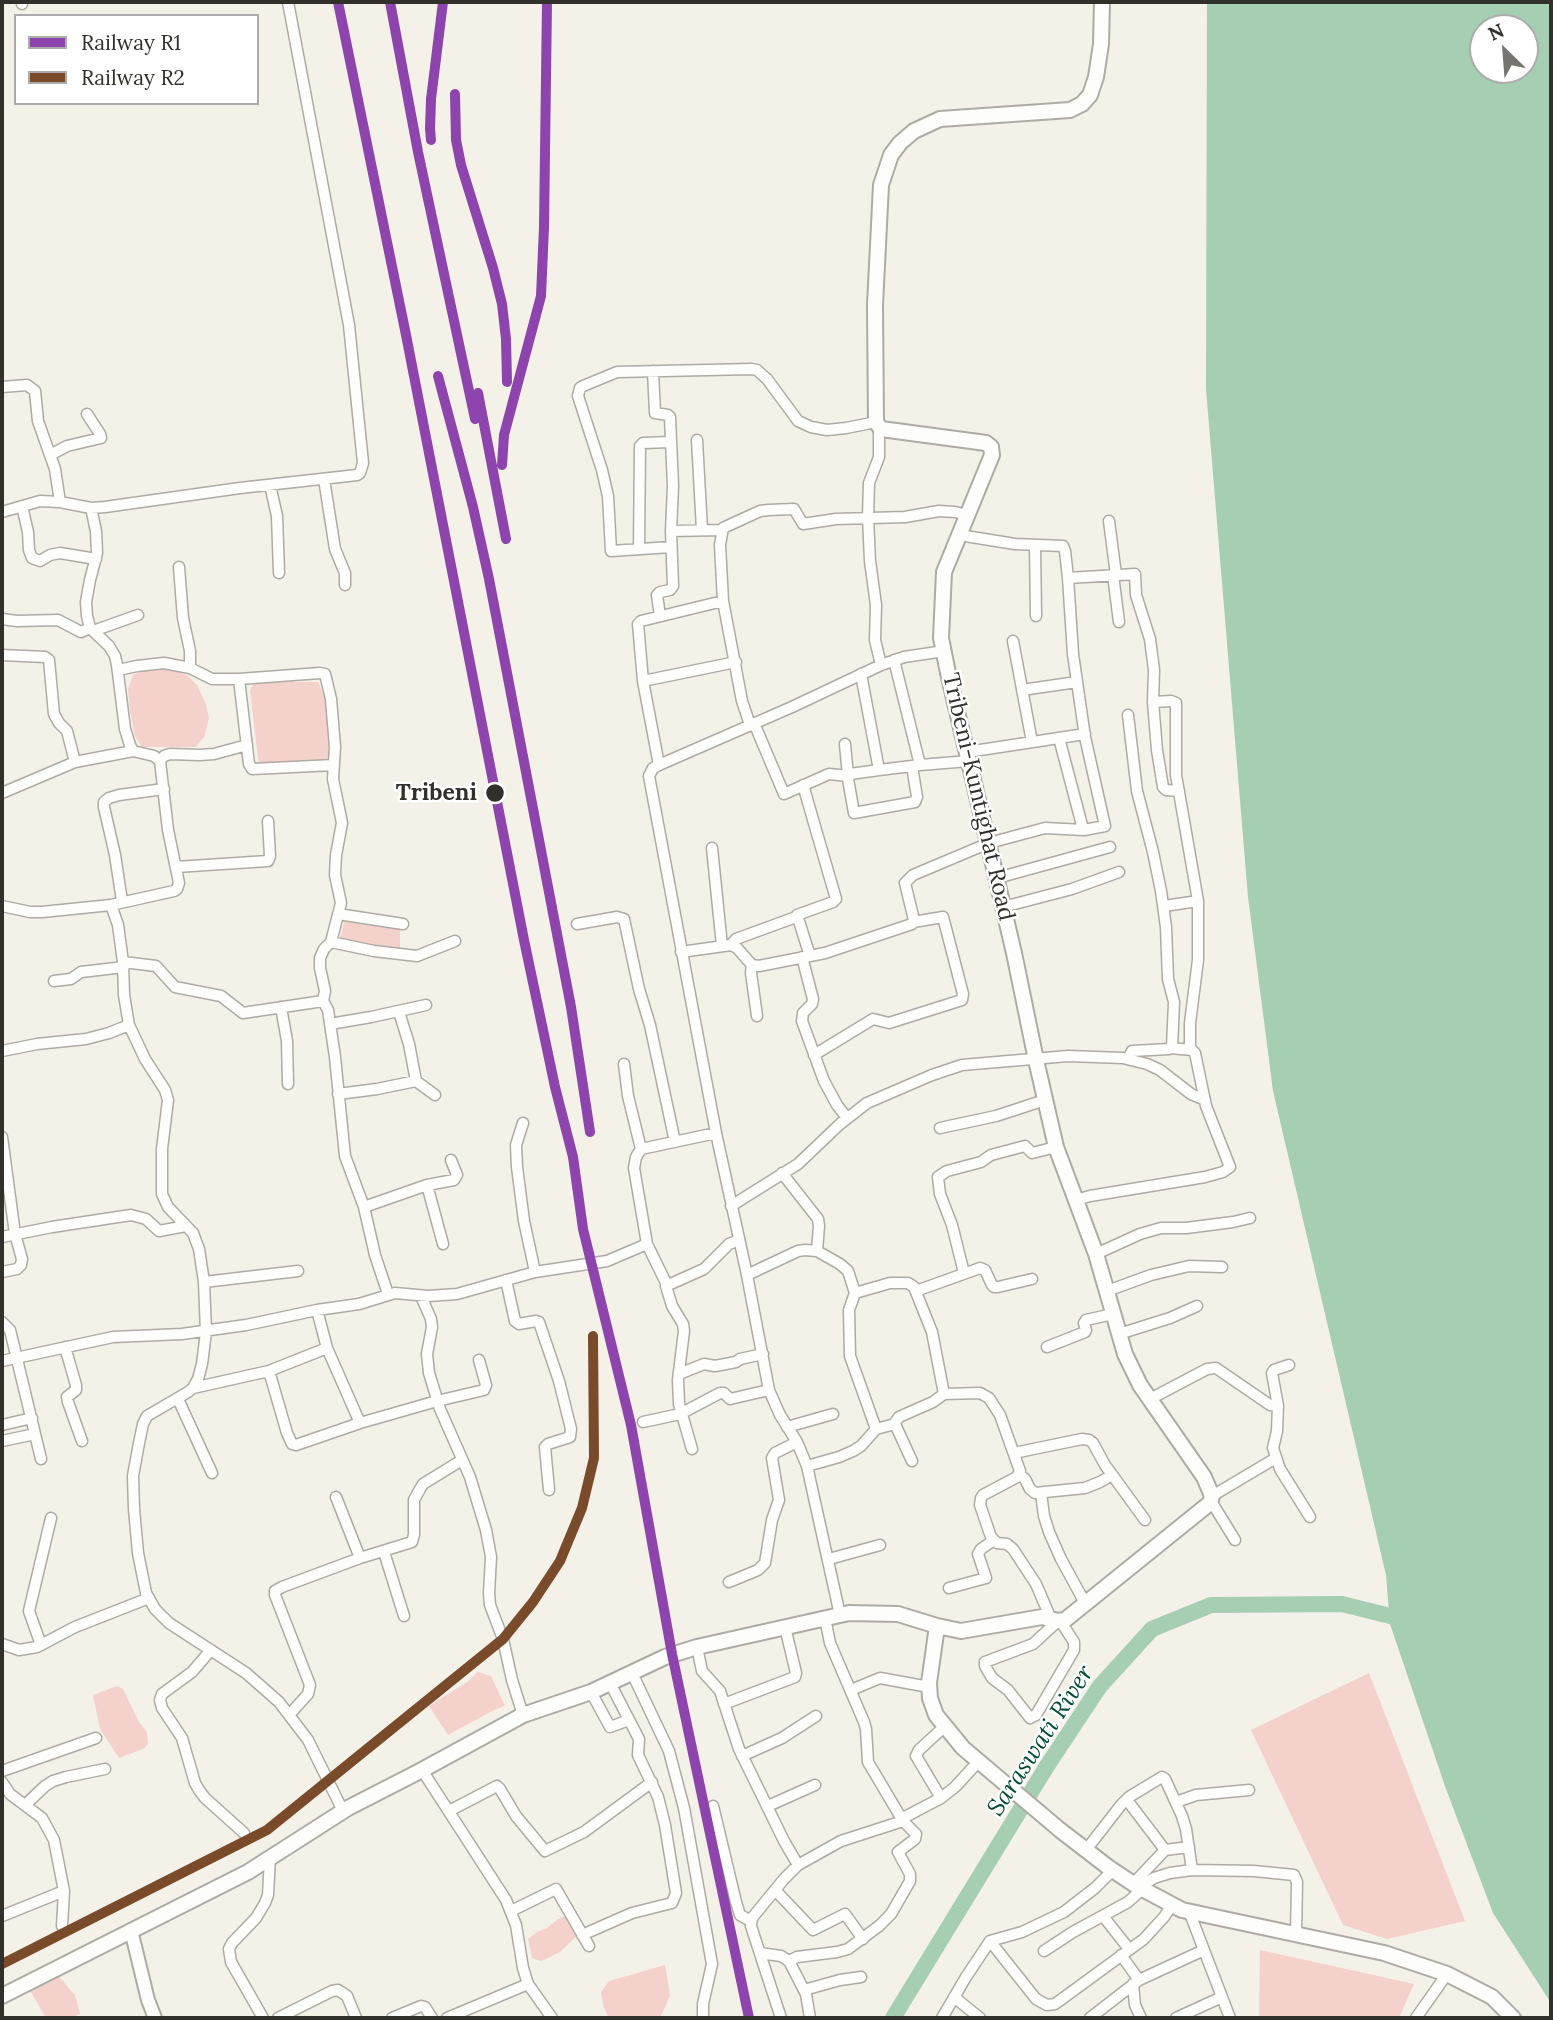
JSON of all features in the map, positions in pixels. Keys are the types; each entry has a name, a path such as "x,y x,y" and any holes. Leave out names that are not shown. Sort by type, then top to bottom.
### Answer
{"main road":[{"path":"877,425 875,305 881,185 891,155 900,142 914,131 940,119 1070,110 1082,104 1090,95 1096,77 1101,44 1102,2"},
{"name":"Tribeni-Kuntighat Road","path":"877,425 986,443 991,447 992,455 944,572 941,638 1056,1147 1096,1254 1130,1364 1140,1385 1204,1477 1212,1498"},
{"path":"2,1996 248,1872 343,1811 523,1715 591,1692 665,1657 697,1647 849,1613 898,1614 961,1631 1042,1617 1056,1621 1086,1603 1212,1498"},
{"path":"937,1626 929,1686 936,1715 978,1762 1113,1870 1189,1912 1384,1954 1447,1974 1492,1997 1513,2018"}],"street":[{"path":"2,512 40,500 91,508 357,475 362,469 349,325 288,2"},
{"path":"671,547 611,551 608,496 578,396 583,386 617,372 757,370 767,379 798,421 811,427 827,430 877,425 879,457 869,483 868,517 876,605 876,639 881,665"},
{"path":"653,371 655,412 670,416 673,486 673,586 657,596 660,616"},
{"path":"2,387 27,385 35,391 38,421 55,469 60,502"},
{"path":"50,455 67,446 101,438 87,414"},
{"path":"697,440 702,530"},
{"path":"639,549 640,446 643,443 670,442"},
{"path":"324,479 335,549 345,573 345,586"},
{"path":"270,485 277,516 279,573"},
{"path":"22,506 32,558 40,561 60,553 96,559"},
{"path":"91,508 97,542 86,602 87,616 92,629 112,651 118,670 125,729 133,751"},
{"path":"967,515 939,511 905,517 868,517 803,524 794,509 764,510 722,530 720,555 723,601 743,701 783,793 829,774 848,776 1085,734"},
{"path":"1109,521 1119,622"},
{"path":"671,531 722,530"},
{"path":"913,922 905,887 909,877 989,843 1045,828 1083,829 1103,827 1105,824 1085,734 1077,682 1063,547 1005,543 959,534"},
{"path":"1035,545 1036,617"},
{"path":"179,567 190,668"},
{"path":"1068,578 1135,574 1136,595 1150,639 1157,750 1163,787 1179,792"},
{"path":"659,765 643,681 638,624 641,621 723,601"},
{"path":"2,619 58,620 81,632 138,615"},
{"path":"1013,641 1032,742"},
{"path":"840,1615 807,1466 769,1390 716,1133 649,779 650,772 659,765 881,665 944,651"},
{"path":"2,654 44,657 49,660 54,714 68,731 75,762"},
{"path":"845,744 853,811 857,813 915,802 916,765 894,660"},
{"path":"643,681 736,662"},
{"path":"118,670 164,663 190,668 212,679 325,674 336,755 333,779 341,823 335,855 335,875 341,899 331,942 324,949 319,964 325,991 323,1001 330,1024 345,1156 364,1207 388,1294"},
{"path":"861,674 879,770"},
{"path":"239,679 251,769 334,765"},
{"path":"1022,690 1077,682"},
{"path":"1153,702 1175,703 1176,775 1198,901 1198,960 1190,1023 1190,1050"},
{"path":"1128,715 1137,791 1164,906 1168,979 1174,1002 1173,1044 1170,1048"},
{"path":"1059,738 1083,829"},
{"path":"160,761 170,754 220,753 247,745"},
{"path":"2,793 75,762 133,751 153,756 160,761 168,830 179,883 177,889 111,905 42,912 2,906"},
{"path":"727,946 736,939 836,899 803,785"},
{"path":"122,901 104,802 119,795 164,789"},
{"path":"176,867 268,861 268,821"},
{"path":"996,878 1110,847"},
{"path":"712,848 727,946"},
{"path":"1003,907 1072,889 1119,872"},
{"path":"1164,906 1198,901"},
{"path":"111,905 118,925 124,965 124,995 130,1025 138,1046 167,1095 161,1186 168,1206 196,1240 204,1282 206,1332 201,1371 194,1388"},
{"path":"338,914 403,924"},
{"path":"577,924 617,917 624,919 675,1142"},
{"path":"796,917 813,999 803,1013 802,1021 830,1093 847,1118"},
{"path":"681,952 727,946 737,948 752,965 759,966 870,939 913,922 943,917 963,994 961,1000 889,1023 873,1019 814,1055"},
{"path":"331,942 417,956 455,940"},
{"path":"54,981 71,979 81,972 124,965 156,967 175,988 221,996 243,1013 323,1001"},
{"path":"752,965 757,1016"},
{"path":"330,1024 399,1012 426,1004"},
{"path":"281,1007 287,1041 288,1084"},
{"path":"399,1012 409,1044 415,1081"},
{"path":"2,1051 86,1039 130,1025"},
{"path":"1076,1200 1205,1177 1228,1169 1230,1165 1205,1100 1195,1053 1170,1048 1132,1051 1128,1059"},
{"path":"731,1206 798,1164 867,1103 949,1069 991,1062 1068,1056 1128,1059 1160,1070 1191,1094 1205,1100"},
{"path":"624,1064 629,1103 641,1149"},
{"path":"338,1094 415,1081 435,1095"},
{"path":"940,1128 988,1118 1045,1100"},
{"path":"523,1123 516,1145 517,1167 524,1221 535,1272"},
{"path":"692,1449 680,1414 679,1374 683,1324 667,1295 667,1285 647,1244 635,1168 636,1157 641,1149 716,1133"},
{"path":"2,1137 15,1234 22,1259 18,1269 2,1272"},
{"path":"964,1273 952,1225 940,1194 939,1177 947,1171 981,1162 991,1155 1025,1146 1031,1153 1056,1147"},
{"path":"364,1207 427,1185 456,1179 451,1160"},
{"path":"782,1173 818,1219 820,1226 817,1251"},
{"path":"427,1185 443,1244"},
{"path":"2,1237 131,1215 146,1219 159,1231 186,1226"},
{"path":"1096,1254 1140,1234 1161,1228 1186,1228 1250,1218"},
{"path":"667,1285 705,1269 729,1244 739,1240"},
{"path":"2,1361 113,1337 206,1332 359,1304 388,1294 457,1294 535,1272 607,1261 647,1244"},
{"path":"747,1275 798,1251 817,1251 846,1268 855,1293 849,1310 849,1348 876,1429"},
{"path":"1107,1291 1151,1275 1189,1266 1222,1267"},
{"path":"916,1291 982,1268 992,1285 998,1287 1032,1279"},
{"path":"204,1282 298,1272"},
{"path":"506,1280 514,1321 519,1324 539,1322 559,1381 571,1429 570,1437 545,1447 549,1490"},
{"path":"855,1293 890,1283 903,1282 912,1286 932,1332 944,1394"},
{"path":"421,1296 431,1320 432,1334 427,1348 427,1362 437,1401 470,1478 486,1530 491,1557 490,1605 503,1639 505,1655 523,1715"},
{"path":"1119,1334 1170,1318 1197,1306"},
{"path":"317,1310 327,1348 360,1423"},
{"path":"1047,1347 1085,1332 1086,1320 1114,1314"},
{"path":"2,1322 10,1331 41,1459"},
{"path":"65,1348 76,1385 76,1390 67,1397 82,1441"},
{"path":"327,1348 269,1371 194,1388 155,1410 145,1419 133,1476 138,1553 146,1592 155,1609 169,1623 246,1673 279,1702 308,1740 343,1811"},
{"path":"679,1374 704,1364 715,1366 763,1354"},
{"path":"269,1371 287,1433 292,1444 296,1445 360,1423 486,1389 479,1360"},
{"path":"1289,1365 1272,1373 1278,1406 1277,1431 1272,1448 1310,1517"},
{"path":"1150,1399 1207,1369 1216,1367 1270,1405 1278,1406"},
{"path":"643,1422 680,1414 720,1393 730,1399 769,1390"},
{"path":"807,1466 853,1451 876,1429 894,1424 899,1417 933,1402 944,1394 981,1393 989,1398 1000,1415 1019,1474 1032,1492 1085,1488 1112,1475"},
{"path":"178,1399 212,1473"},
{"path":"787,1427 832,1414"},
{"path":"2,1425 32,1418"},
{"path":"894,1424 912,1461"},
{"path":"2,1441 35,1434"},
{"path":"1014,1453 1082,1439 1089,1440 1144,1520"},
{"path":"729,1582 758,1570 765,1563 772,1520 779,1500 772,1458 775,1453 797,1442"},
{"path":"1235,1540 1212,1498 1276,1458"},
{"path":"290,1714 308,1694 310,1685 275,1591 360,1558 412,1542 414,1500 423,1484 462,1460"},
{"path":"1019,1474 981,1497 979,1505 994,1540 1013,1549 1056,1621 1074,1642 1074,1650 1037,1715 1030,1718 1008,1690 992,1678 985,1662 1033,1644 1056,1621"},
{"path":"1041,1493 1049,1532 1086,1603"},
{"path":"336,1497 360,1558"},
{"path":"41,1645 29,1611 51,1518"},
{"path":"948,1588 986,1578 978,1555 981,1549 994,1540"},
{"path":"829,1559 880,1545"},
{"path":"384,1552 404,1616"},
{"path":"2,1644 19,1650 41,1645 75,1627 149,1598"},
{"path":"789,1961 797,1957 848,1949 891,1914 910,1881 910,1874 898,1852 915,1839 916,1834 903,1819 868,1762 866,1729 830,1643 825,1618"},
{"path":"723,1704 795,1677 785,1627"},
{"path":"697,1647 702,1671 718,1688 742,1756 783,1841 798,1865"},
{"path":"211,1650 192,1672 162,1694 160,1700 162,1708 182,1738 195,1783 205,1798 244,1833"},
{"path":"632,1673 669,1751 684,1808 712,1964 704,1994 703,2018"},
{"path":"851,1690 880,1678 929,1686"},
{"path":"582,1935 632,1913 667,1906 675,1899 676,1893 658,1797 638,1755 639,1741 610,1683"},
{"path":"591,1692 610,1727 629,1720"},
{"path":"742,1756 782,1738 816,1716"},
{"path":"941,1798 916,1756 945,1726"},
{"path":"2,1771 96,1738"},
{"path":"751,1921 775,1889 798,1865 841,1841 903,1819 941,1798 978,1762"},
{"path":"25,1805 54,1781 105,1769"},
{"path":"422,1770 512,1912 528,1984 552,2018"},
{"path":"1086,1850 1126,1800 1162,1777 1176,1802 1186,1829 1192,1870"},
{"path":"2,1782 10,1794 42,1818 48,1828 57,1851 64,1891 62,1926"},
{"path":"449,1811 496,1786 545,1851 584,1832 652,1782"},
{"path":"768,1806 815,1785"},
{"path":"1176,1802 1196,1795 1249,1790"},
{"path":"1126,1800 1165,1850"},
{"path":"713,1805 736,1902 740,1914 751,1921 781,2018"},
{"path":"1044,1951 1128,1902 1138,1893 1137,1885 1165,1850 1189,1847"},
{"path":"263,2018 231,1962 229,1949 256,1918 265,1903 270,1858"},
{"path":"943,2018 990,1941 1022,1932 1064,1912 1113,1870"},
{"path":"1137,1885 1161,1876 1192,1870 1294,1875 1297,1882 1297,1935"},
{"path":"512,1912 556,1889 589,1946"},
{"path":"775,1889 813,1930 845,1914 863,1939"},
{"path":"2,1916 64,1891"},
{"path":"990,1941 1029,1992 1041,2003 1048,2005 1059,2001 1153,1931 1172,1905"},
{"path":"1189,1912 1230,2018"},
{"path":"1103,1916 1125,1952 1136,1982 1135,2005 1141,2018"},
{"path":"131,1930 155,2018"},
{"path":"1090,2018 1136,1982 1204,1950"},
{"path":"760,1953 781,1956 789,1961 804,1990 810,2018"},
{"path":"1416,2018 1447,1974"},
{"path":"804,1990 861,1977"},
{"path":"447,2018 528,1984"},
{"path":"278,2018 338,1990 348,1996 356,2018"},
{"path":"954,1997 980,2018"},
{"path":"1176,2018 1222,1997"},
{"path":"391,2018 422,2006 432,2018"}],"shaded area":[{"path":"1207,2 1551,2 1551,2003 1493,1913 1446,1789 1390,1624 1386,1575 1273,1091 1248,897 1206,389"},
{"path":"167,668 188,676 197,685 206,704 209,718 204,737 196,747 142,747 135,736 128,689 133,675 145,670"},
{"path":"255,682 318,682 328,706 332,727 330,766 259,766 250,690"},
{"path":"346,916 400,921 400,952 339,942"},
{"path":"478,1672 491,1676 505,1706 448,1735 429,1706"},
{"path":"1369,1673 1465,1921 1387,1939 1343,1925 1251,1730"},
{"path":"117,1686 123,1689 139,1722 147,1732 148,1743 145,1748 119,1758 100,1729 93,1695"},
{"path":"568,1915 580,1933 560,1952 541,1961 532,1958 528,1939"},
{"path":"1260,1950 1414,1984 1399,2018 1259,2018"},
{"path":"665,1965 670,1996 660,2018 609,2018 601,1992 609,1981"},
{"path":"53,1970 75,1995 80,2014 70,2018 46,2018 29,1989"}],"waterway":[{"name":"Saraswati River","path":"893,2018 1047,1766 1100,1686 1152,1629 1211,1605 1342,1604 1410,1621"}],"rail line":[{"name":"R1","path":"338,2 524,940 555,1087 573,1157 583,1229 631,1425 672,1654 749,2018"},
{"name":"R1","path":"390,2 418,152 475,419"},
{"name":"R1","path":"431,140 431,99 443,2"},
{"name":"R1","path":"502,465 504,435 541,296 547,2"},
{"name":"R1","path":"455,94 456,140 461,165 502,304 507,382"},
{"name":"R1","path":"438,376 489,579 571,1007 590,1132"},
{"name":"R1","path":"478,393 506,539"},
{"name":"R2","path":"2,1964 267,1830 503,1639 533,1602 560,1561 582,1508 594,1458 593,1336"}],"place":[{"name":"Tribeni","path":"495,793"}]}
